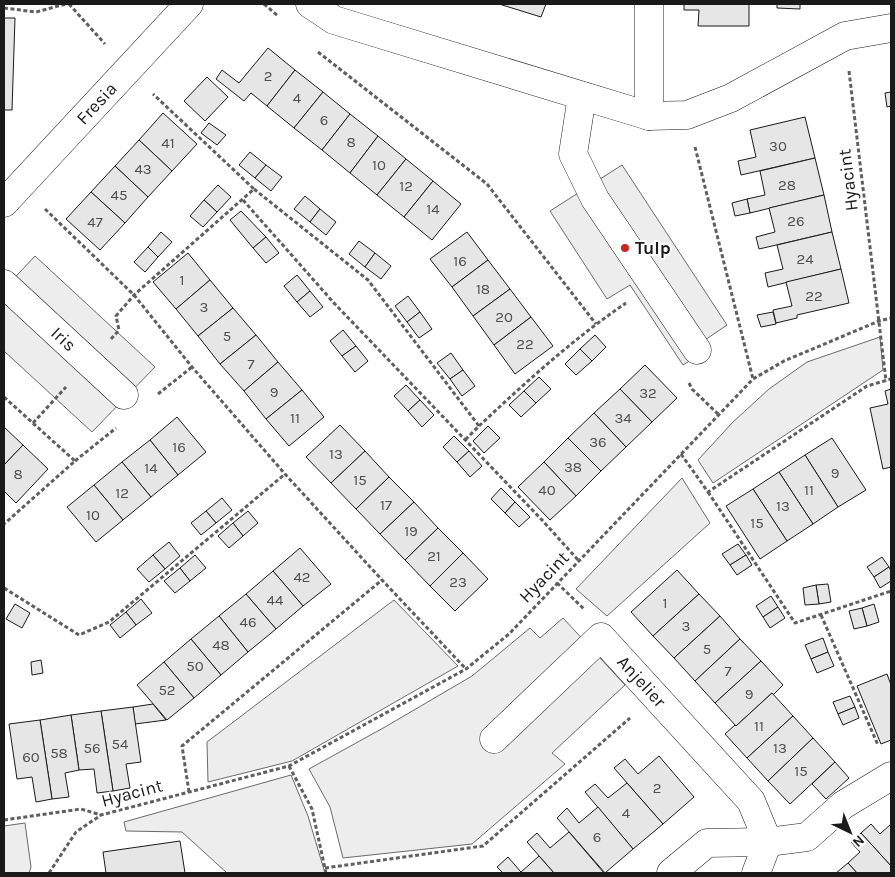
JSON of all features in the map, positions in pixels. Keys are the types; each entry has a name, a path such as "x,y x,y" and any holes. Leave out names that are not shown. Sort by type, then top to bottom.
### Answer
{"street":[{"name":"Fresia","path":"12,194 189,4"},
{"path":"310,4 334,20 649,116 687,115 730,98 845,36 891,28"},
{"path":"648,4 649,116"},
{"path":"582,96 573,154 595,199 697,350"},
{"name":"Iris","path":"4,284 124,395"},
{"name":"Anjelier","path":"494,739 601,637 751,801 768,842"},
{"path":"671,873 707,843 768,842 807,837 843,805 891,776"},
{"path":"756,873 768,842"}],"path":[{"path":"4,8 36,12 67,4 127,69 254,189 368,280 479,426"},
{"path":"264,4 278,16"},
{"name":"Hyacint","path":"845,36 879,322"},
{"path":"314,48 487,184 596,324"},
{"path":"687,115 752,379"},
{"path":"33,423 119,330 116,316 134,295 254,189"},
{"path":"12,194 134,295 285,474 466,669"},
{"path":"243,200 333,302 579,561"},
{"path":"465,440 543,366 652,282"},
{"name":"Hyacint","path":"49,873 76,832 101,815 290,766 466,669 509,634 752,379 784,361 891,318"},
{"path":"879,322 886,381"},
{"path":"708,492 867,386 891,379"},
{"path":"4,396 74,462 4,524"},
{"path":"681,454 795,623 891,591"},
{"path":"4,588 79,635 108,622 285,474"},
{"name":"Hyacint","path":"189,792 182,746 382,580"},
{"path":"820,615 880,748"},
{"path":"325,868 483,846 655,696"},
{"path":"290,766 312,809 326,873"},
{"path":"4,820 81,809 101,815"}],"shaded area":[{"name":"Tulp","path":"622,165 727,325 705,340 710,348 683,365 630,285 607,299 550,211"},
{"path":"35,256 155,367 92,432 4,351 4,289"},
{"path":"880,337 883,370 713,483 698,460 733,422 769,389 807,362"},
{"path":"682,478 710,523 607,616 576,589"},
{"path":"394,600 458,666 292,761 208,782 207,742"},
{"path":"563,618 625,685 552,753 565,764 472,844 343,858 330,807 309,769 472,676 530,628 540,638"},
{"path":"291,775 308,816 325,873 227,873 182,832 126,831 124,822"},
{"path":"25,823 31,867 29,873 4,873 4,826"}],"building":[{"path":"499,4 546,4 541,17"},
{"path":"684,4 749,4 749,26 698,26 699,10 684,10"},
{"path":"777,4 800,4 800,9 777,8"},
{"path":"4,18 15,18 12,110 4,110"},
{"path":"268,48 295,70 267,106 251,93 244,101 216,79 222,70 239,83"},
{"path":"295,70 323,92 294,128 267,106"},
{"path":"207,77 228,97 205,121 184,101"},
{"path":"323,92 350,114 322,150 294,128"},
{"path":"891,92 891,106 887,107 885,93"},
{"path":"163,113 197,144 172,171 139,140"},
{"path":"350,114 378,136 350,173 322,150"},
{"path":"805,117 815,158 741,175 738,161 756,157 750,130"},
{"path":"209,123 226,135 217,145 201,133"},
{"path":"378,136 406,159 377,195 350,173"},
{"path":"139,140 172,171 148,197 115,166"},
{"path":"250,152 266,165 255,178 239,165"},
{"path":"815,158 824,195 750,213 747,199 765,195 760,171"},
{"path":"406,159 433,181 404,217 377,195"},
{"path":"266,165 282,177 271,191 255,178"},
{"path":"115,166 148,197 125,223 91,192"},
{"path":"433,181 461,204 432,240 404,217"},
{"path":"218,185 231,197 217,212 204,200"},
{"path":"91,192 125,223 100,250 66,219"},
{"path":"824,195 832,232 759,249 756,237 775,232 769,208"},
{"path":"305,196 320,209 310,222 294,209"},
{"path":"747,199 750,213 735,216 732,203"},
{"path":"204,200 217,212 203,227 190,216"},
{"path":"320,209 336,222 326,235 310,222"},
{"path":"241,211 266,237 253,248 230,220"},
{"path":"161,232 172,242 158,257 148,247"},
{"path":"467,232 488,260 452,287 430,259"},
{"path":"832,232 841,269 768,287 765,273 783,269 777,245"},
{"path":"266,237 279,253 266,263 253,248"},
{"path":"359,241 375,253 365,267 349,254"},
{"path":"148,247 158,257 145,272 134,262"},
{"path":"188,253 210,280 176,309 153,282"},
{"path":"375,253 391,266 381,279 365,267"},
{"path":"488,260 510,289 473,316 452,287"},
{"path":"841,269 849,303 797,315 797,318 776,323 773,310 792,306 786,282"},
{"path":"297,275 310,291 297,302 284,286"},
{"path":"210,280 233,308 198,336 176,309"},
{"path":"510,289 531,317 494,345 473,316"},
{"path":"310,291 323,307 310,317 297,302"},
{"path":"408,296 420,312 407,322 395,306"},
{"path":"233,308 256,335 220,364 198,336"},
{"path":"420,312 432,329 419,338 407,322"},
{"path":"773,312 776,324 761,327 757,315"},
{"path":"531,317 553,346 515,374 494,345"},
{"path":"343,330 356,346 342,356 330,341"},
{"path":"256,335 278,362 244,391 220,364"},
{"path":"595,335 606,347 592,361 580,349"},
{"path":"356,346 368,361 355,372 342,356"},
{"path":"580,349 592,361 576,375 565,364"},
{"path":"451,353 463,370 450,379 437,363"},
{"path":"278,362 302,390 266,419 244,391"},
{"path":"645,365 677,398 652,422 620,389"},
{"path":"463,370 475,386 462,396 450,379"},
{"path":"539,377 551,389 536,403 524,391"},
{"path":"406,385 420,400 408,411 394,396"},
{"path":"620,389 652,422 626,447 594,413"},
{"path":"891,389 891,467 883,469 870,408 888,404 885,391"},
{"path":"302,390 324,417 289,446 266,419"},
{"path":"524,391 536,403 521,417 509,405"},
{"path":"420,400 434,415 422,427 408,411"},
{"path":"594,413 626,447 601,471 568,438"},
{"path":"177,417 206,452 178,475 150,440"},
{"path":"340,425 365,451 331,483 306,457"},
{"path":"488,426 500,438 484,453 473,441"},
{"path":"4,427 23,445 4,465"},
{"path":"454,436 469,451 457,462 443,447"},
{"path":"568,438 601,471 576,496 544,462"},
{"path":"832,438 866,490 838,507 805,455"},
{"path":"150,440 178,475 151,497 122,462"},
{"path":"23,445 48,469 16,503 4,491 4,465"},
{"path":"365,451 389,477 356,509 331,483"},
{"path":"469,451 482,466 470,477 457,462"},
{"path":"805,455 838,507 813,524 779,472"},
{"path":"122,462 151,497 123,520 94,485"},
{"path":"544,462 576,496 550,520 518,487"},
{"path":"779,472 813,524 787,541 753,489"},
{"path":"389,477 414,502 380,534 356,509"},
{"path":"94,485 123,520 96,542 67,507"},
{"path":"501,488 515,502 505,513 491,499"},
{"path":"753,489 787,541 760,559 726,506"},
{"path":"222,498 232,510 216,523 206,511"},
{"path":"414,502 438,528 405,560 380,534"},
{"path":"515,502 530,517 519,527 505,513"},
{"path":"206,511 216,523 201,535 191,523"},
{"path":"248,511 258,523 243,536 233,523"},
{"path":"233,523 243,536 229,548 218,536"},
{"path":"438,528 463,553 430,586 405,560"},
{"path":"169,542 180,556 165,569 153,555"},
{"path":"738,544 746,555 730,565 722,554"},
{"path":"300,548 331,584 303,606 273,571"},
{"path":"463,553 488,579 455,611 430,586"},
{"path":"153,555 165,569 149,582 137,569"},
{"path":"195,555 206,568 190,581 180,568"},
{"path":"746,555 752,565 737,575 730,565"},
{"path":"882,557 889,567 874,577 867,567"},
{"path":"889,567 891,581 880,588 874,577"},
{"path":"180,568 190,581 175,593 164,581"},
{"path":"677,570 699,594 653,636 631,612"},
{"path":"273,571 303,606 276,629 246,594"},
{"path":"828,584 831,602 819,604 816,585"},
{"path":"816,585 819,604 805,605 803,588"},
{"path":"246,594 276,629 248,652 219,616"},
{"path":"699,594 720,616 674,658 653,636"},
{"path":"771,596 778,607 763,617 756,606"},
{"path":"141,599 152,613 136,625 126,612"},
{"path":"15,604 30,613 22,628 6,619"},
{"path":"874,604 879,622 867,626 862,608"},
{"path":"778,607 785,618 770,628 763,617"},
{"path":"862,608 867,626 854,629 849,611"},
{"path":"126,612 136,625 120,638 110,625"},
{"path":"219,616 248,652 221,675 191,639"},
{"path":"720,616 740,639 695,681 674,658"},
{"path":"823,638 828,652 811,659 805,645"},
{"path":"191,639 221,675 194,698 164,662"},
{"path":"740,639 761,661 715,703 695,681"},
{"path":"828,652 834,666 817,673 811,659"},
{"path":"41,660 43,673 32,675 31,662"},
{"path":"761,661 783,685 736,726 715,703"},
{"path":"164,662 194,698 167,720 137,685"},
{"path":"887,674 891,685 891,740 881,744 857,686"},
{"path":"772,693 793,716 747,758 725,734"},
{"path":"850,696 855,707 838,714 833,702"},
{"path":"153,704 166,720 135,724 133,707"},
{"path":"133,707 141,762 126,764 130,788 113,791 101,711"},
{"path":"855,707 859,718 843,725 838,714"},
{"path":"101,711 113,791 97,793 94,769 79,770 71,715"},
{"path":"71,715 79,770 65,773 69,797 52,799 40,720"},
{"path":"793,716 813,738 768,781 747,758"},
{"path":"40,720 52,799 36,802 32,777 17,779 9,724"},
{"path":"813,738 835,762 790,804 768,781"},
{"path":"659,756 694,797 663,824 614,768 625,759 638,774"},
{"path":"835,762 849,778 826,799 812,784"},
{"path":"627,783 663,824 633,849 585,792 595,784 608,798"},
{"path":"598,807 633,849 605,873 557,818 567,808 579,823"},
{"path":"871,824 880,834 891,824 891,866 861,833"},
{"path":"569,832 604,873 554,873 527,842 537,833 550,848"},
{"path":"861,833 891,866 891,873 857,873 848,863 860,852 851,842"},
{"path":"180,841 185,873 106,873 103,852"},
{"path":"539,856 554,873 503,873 497,867 508,857 521,872"},
{"path":"848,863 857,873 836,873"}],"place":[{"name":"Tulp","path":"625,248"}]}
